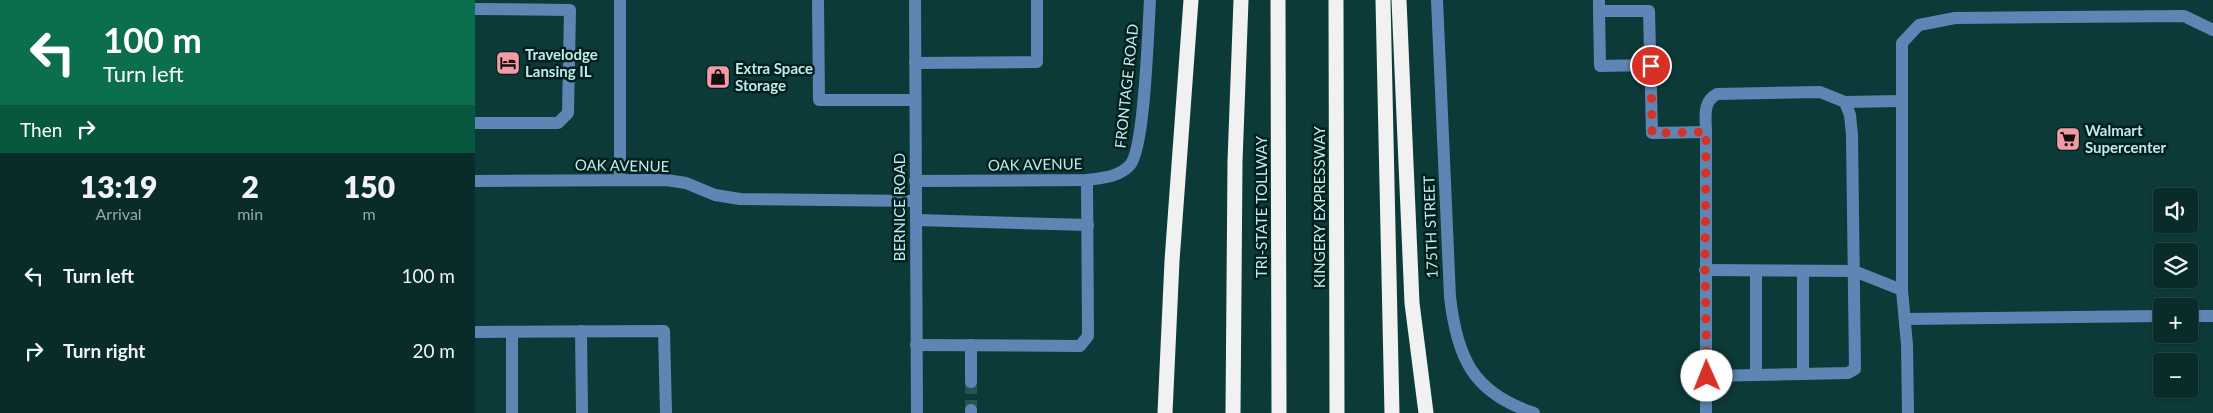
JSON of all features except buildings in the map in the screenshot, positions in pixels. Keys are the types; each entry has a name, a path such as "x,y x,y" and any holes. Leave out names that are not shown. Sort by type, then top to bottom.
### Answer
{"highway":[{"path":"1165,413 1171,260 1191,0"},
{"path":"1233,413 1235,162 1241,0"},
{"name":"TRI-STATE TOLLWAY","path":"1278,0 1279,413"},
{"name":"KINGERY EXPRESSWAY","path":"1336,0 1337,413"},
{"path":"1383,0 1392,413"},
{"path":"1399,0 1412,303 1426,413"}],"street":[{"path":"620,0 620,180"},
{"path":"818,0 819,100 915,100"},
{"name":"BERNICE ROAD","path":"915,0 917,413"},
{"path":"915,63 1037,62 1037,0"},
{"name":"FRONTAGE ROAD","path":"1123,170 1131,164 1135,156 1141,130 1150,0"},
{"name":"175TH STREET","path":"1437,0 1450,297 1453,324 1461,352 1487,390 1506,403 1534,413"},
{"path":"1651,66 1600,66 1599,6 1649,11 1651,66 1652,133 1706,132"},
{"path":"475,9 570,10 568,113 558,123 475,123"},
{"path":"1908,413 1905,319 1902,290 1901,43 1919,25 1955,18 2184,16 2213,30"},
{"path":"1706,413 1706,105 1710,98 1717,94 1820,92 1845,102 1901,101"},
{"path":"1707,376 1848,373 1855,369 1852,135 1850,115 1845,102"},
{"name":"OAK AVENUE","path":"915,181 1087,180 1105,178 1123,170"},
{"name":"OAK AVENUE","path":"475,180 666,180 687,183 715,195 740,199 916,201"},
{"path":"916,345 1080,346 1088,336 1087,180"},
{"path":"916,220 1088,225"},
{"path":"1705,270 1854,271 1902,290"},
{"path":"1756,375 1757,270"},
{"path":"1803,271 1803,374"},
{"path":"1905,319 2153,316"},
{"path":"2198,316 2213,316"},
{"path":"581,331 582,413"},
{"path":"475,332 664,331 666,413"},
{"path":"512,332 512,413"},
{"path":"971,345 971,382"}],"tunnel":[{"path":"971,382 971,410"}],"place":[{"name":"Travelodge Lansing IL","path":"508,63"},
{"name":"Extra Space Storage","path":"718,77"},
{"name":"Walmart Supercenter","path":"2068,139"}],"route":[{"path":"1651,66 1652,133 1706,132 1705,270 1707,376"}]}
